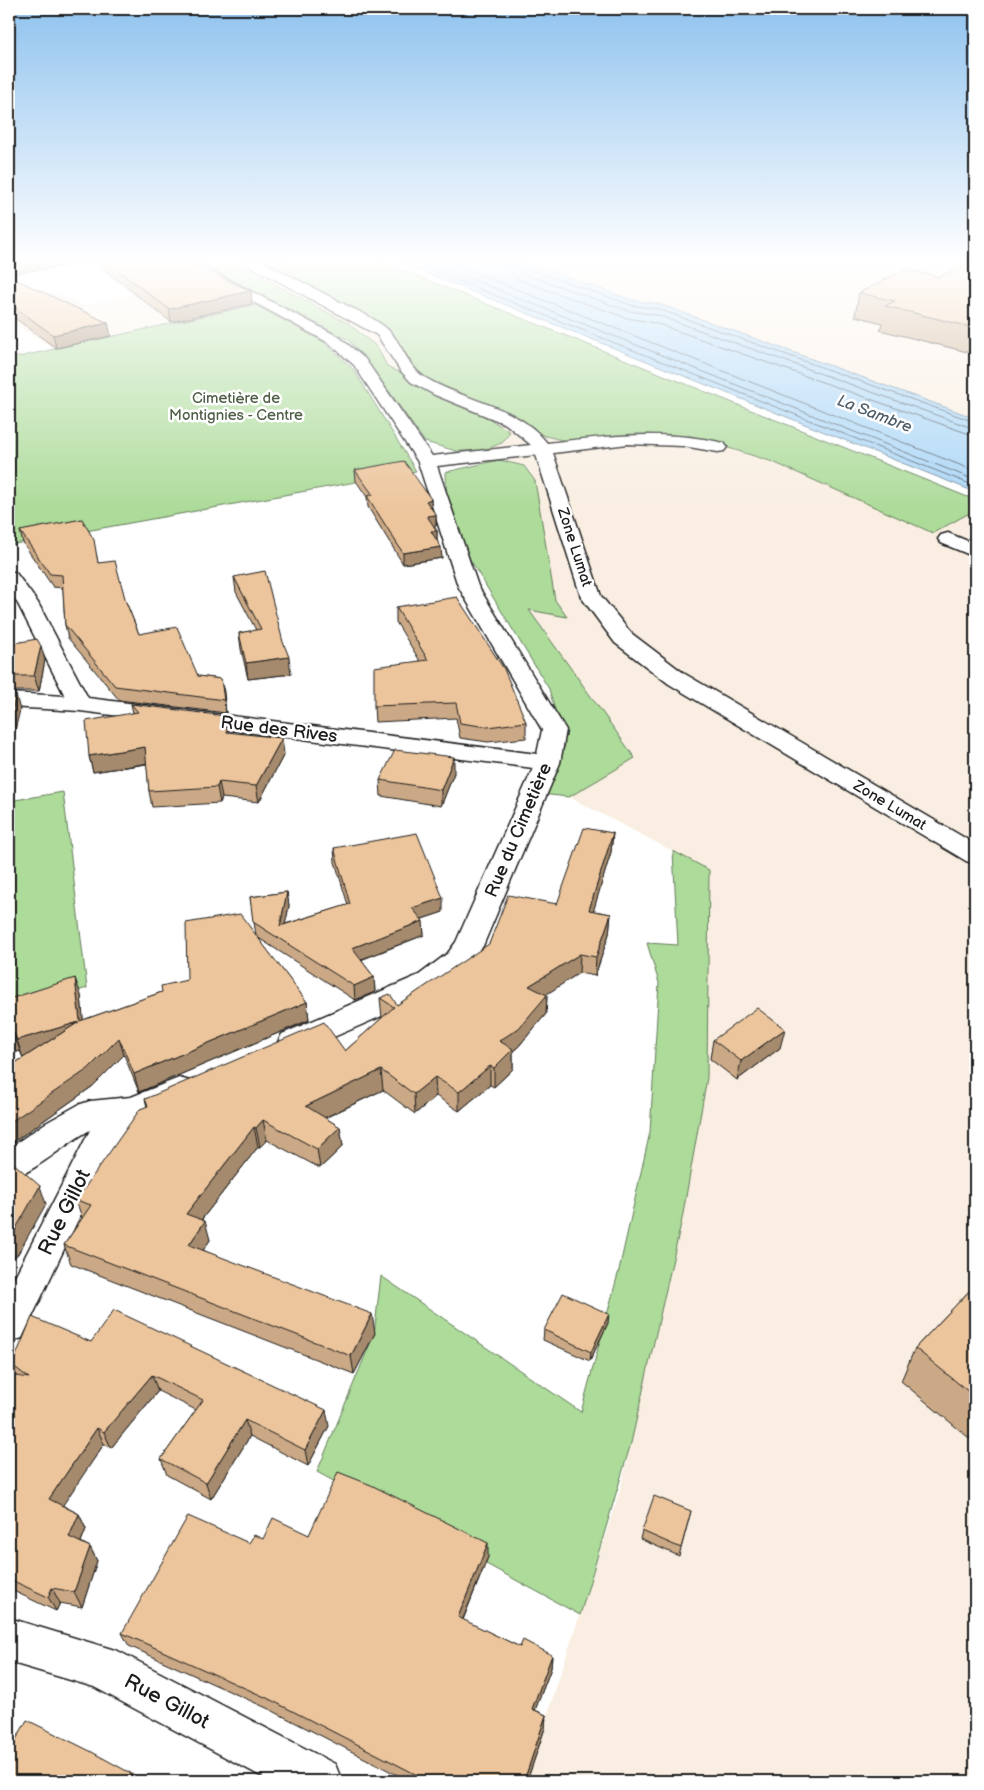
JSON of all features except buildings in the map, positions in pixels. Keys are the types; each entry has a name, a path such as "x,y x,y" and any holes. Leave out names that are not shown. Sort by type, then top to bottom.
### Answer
{"street":[{"name":"Rue du Cimetière","path":"270,1052 429,983 458,960 469,946 548,763 554,730 468,586 427,462 360,362 337,344"},
{"name":"Zone Lumat","path":"390,344 405,367 417,379 441,392 512,420 529,433 543,450 553,475 578,565 592,598 623,638 677,679 975,855"},
{"path":"427,462 628,439 683,441 718,447"},
{"path":"948,539 975,551"},
{"path":"9,577 28,604 80,704"},
{"name":"Rue des Rives","path":"9,700 80,704 548,763"},
{"path":"9,1166 56,1133 90,1114 134,1109 198,1082"},
{"name":"Rue Gillot","path":"9,1326 86,1165 107,1130 134,1109"},
{"name":"Rue Gillot","path":"9,1640 102,1667 318,1781"}],"shaded area":[{"path":"45,344 72,344 52,348"},
{"path":"365,344 583,344 975,500 975,1781 526,1781 621,1487 682,1219 707,1078 709,870 569,797 635,757 528,609 466,468 498,460 483,440 441,438"},
{"path":"769,344 975,344 975,418"}],"green space":[{"name":"Cimetière de Montignies - Centre","path":"79,344 326,344 354,370 416,471 9,545 9,359"},
{"path":"352,344 373,344 377,347 387,366 488,418 510,432 502,443 481,451 456,451 425,442"},
{"path":"394,344 585,344 975,500 975,510 933,533 773,462 691,436 571,442 545,436 434,384 411,365"},
{"path":"499,460 524,466 535,481 555,600 567,617 529,610 635,758 569,797 540,794 565,746 549,689 447,522 446,472"},
{"path":"63,792 87,988 9,1012 9,801"},
{"path":"673,851 709,870 707,1078 682,1219 631,1443 580,1615 317,1472 374,1334 381,1276 581,1412 619,1270 650,1132 659,983 647,943 678,945"}],"water":[{"name":"La Sambre","path":"603,344 769,344 975,418 975,492"}]}
